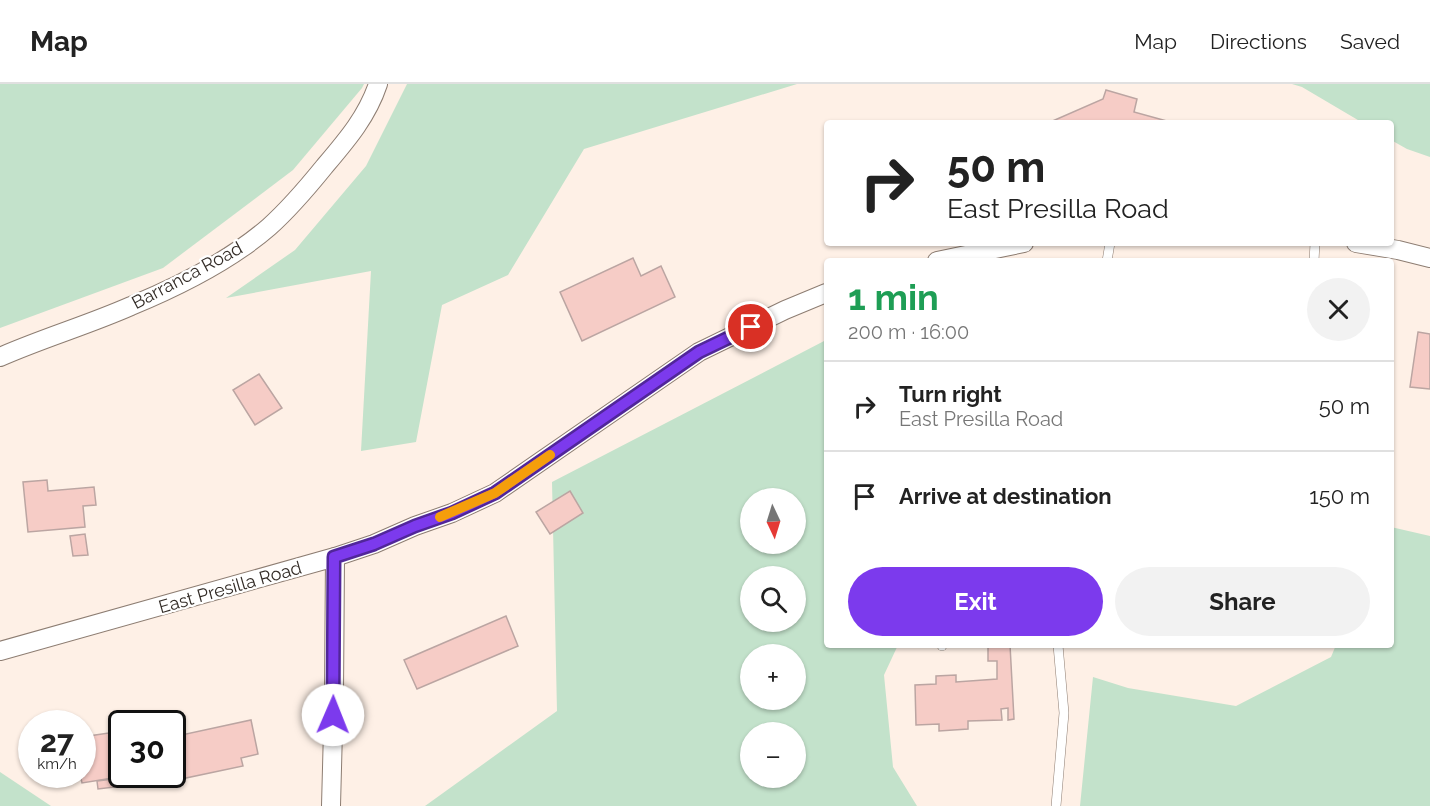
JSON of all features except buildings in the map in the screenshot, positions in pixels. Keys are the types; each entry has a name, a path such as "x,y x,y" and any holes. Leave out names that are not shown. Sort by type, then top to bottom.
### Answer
{"street":[{"name":"Barranca Road","path":"0,357 131,306 220,262 245,245 292,204 321,171 356,128 373,99 378,84"},
{"path":"952,258 1010,246"},
{"path":"1374,246 1430,258"},
{"name":"East Presilla Road","path":"0,651 334,557 452,513 495,493 699,352 824,294"},
{"path":"331,806 334,557"}],"lane":[{"path":"1056,806 1064,713 1058,648"}],"green space":[{"path":"0,84 364,84 293,170 163,268 0,328"},
{"path":"407,84 797,84 584,149 508,275 442,305 416,442 361,451 371,271 226,298 295,250 366,166"},
{"path":"1292,84 1430,84 1430,157 1394,142 1394,120 1358,120 1302,87"},
{"path":"824,341 824,648 897,648 884,675 893,767 917,806 425,806 557,711 552,482"},
{"path":"1394,528 1430,536 1430,806 1080,806 1093,677 1128,688 1236,706 1331,657 1335,648 1394,648"},
{"path":"0,772 18,784 18,788 24,788 51,806 0,806"}],"slow traffic":[{"path":"440,517 495,493 550,455"}],"route":[{"path":"333,715 334,557 452,513 495,493 699,352 751,327"}]}
